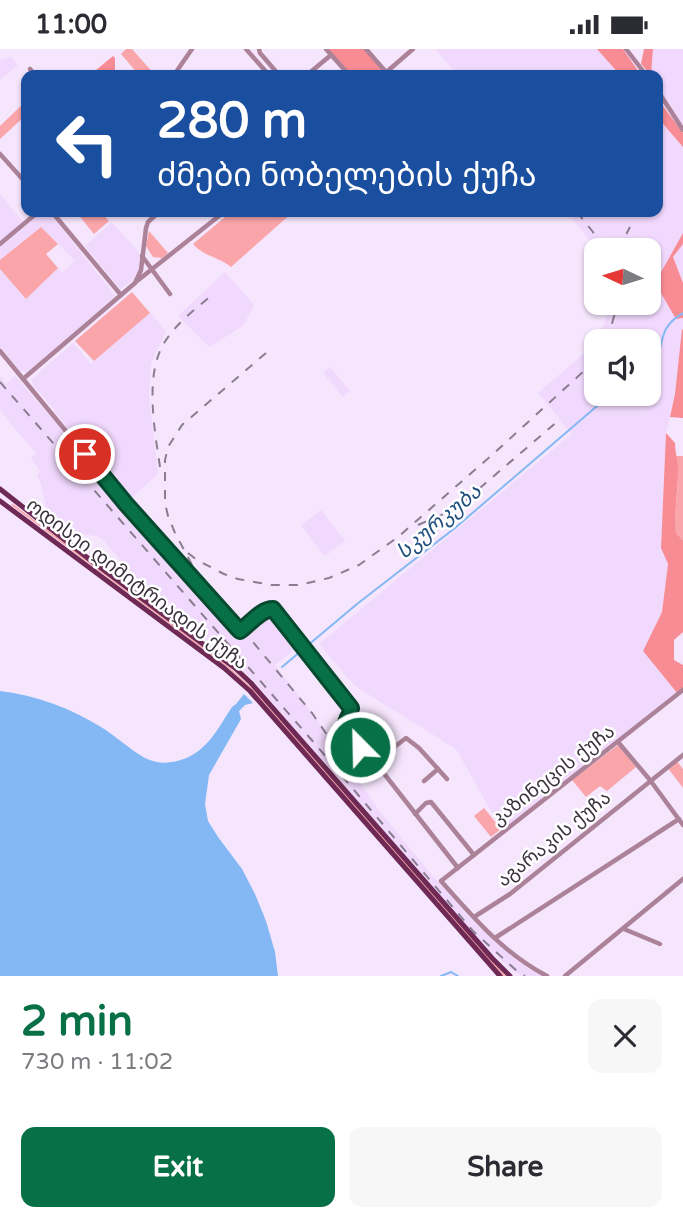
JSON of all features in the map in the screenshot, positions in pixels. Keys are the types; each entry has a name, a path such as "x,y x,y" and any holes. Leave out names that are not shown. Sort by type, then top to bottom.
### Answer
{"main road":[{"name":"ოდისეი დიმიტრიადის ქუჩა","path":"0,489 251,683 510,976"},
{"path":"2,502 7,502 10,498"},
{"name":"ოდისეი დიმიტრიადის ქუჩა","path":"2,502 224,668 250,691 500,976"}],"street":[{"path":"177,70 192,49"},
{"path":"246,49 264,70"},
{"path":"259,49 260,54 275,70"},
{"path":"326,49 344,70"},
{"path":"366,49 381,70"},
{"path":"389,70 413,49"},
{"path":"626,49 642,70"},
{"path":"313,70 331,55"},
{"path":"663,98 683,130"},
{"path":"0,154 21,177"},
{"path":"0,244 32,217"},
{"path":"56,217 121,295"},
{"path":"135,283 141,270 145,232 148,222 154,217"},
{"path":"23,379 135,283 218,217"},
{"path":"142,255 170,294"},
{"path":"0,351 126,504 240,631 265,608 273,609 351,708 345,725 347,731 375,762 458,869"},
{"name":"კაზინეცის ქუჩა","path":"474,917 441,881 683,690"},
{"path":"375,762 406,738 419,748 447,779"},
{"path":"495,938 681,822 618,742"},
{"name":"აგარაკის ქუჩა","path":"474,917 510,894 683,755"},
{"path":"424,781 438,769"},
{"path":"415,814 426,803 431,802 474,855"},
{"path":"565,976 683,879"},
{"path":"474,917 517,958 547,976"},
{"path":"624,929 660,944"}],"shaded area":[{"path":"126,49 132,49 151,70 135,70 121,54"},
{"path":"328,49 364,49 382,70 346,70"},
{"path":"436,49 597,49 616,70 453,70"},
{"path":"597,49 623,49 638,70 616,70"},
{"path":"644,49 653,49 651,70 646,70 641,64"},
{"path":"653,49 683,49 683,126 663,94 663,70 651,70"},
{"path":"113,56 115,58 115,70 96,70"},
{"path":"11,57 18,65 0,80 0,60"},
{"path":"21,106 21,120 0,139 0,126"},
{"path":"663,106 683,133 683,147 663,124"},
{"path":"663,124 683,147 683,233 662,270 662,238 588,238 571,217 663,217"},
{"path":"0,194 24,223 0,243"},
{"path":"36,217 53,217 115,296 28,372 20,371 0,347 0,269 26,299 58,268 62,273 75,261 41,227 0,260 0,248"},
{"path":"80,217 105,217 109,221 94,234"},
{"path":"225,217 287,217 231,267 193,244"},
{"path":"112,222 141,255 136,275 120,289 85,246"},
{"path":"41,227 58,244 46,254 58,268 26,299 0,269 0,260"},
{"path":"149,231 168,253 162,258 153,257 146,246"},
{"path":"683,233 683,244 673,257 683,283 683,318 676,319 662,295 662,270"},
{"path":"683,244 683,283 673,257"},
{"path":"225,272 254,305 243,326 209,347 178,316"},
{"path":"132,292 150,313 94,361 75,341"},
{"path":"662,295 676,319 683,318 675,394 666,433 661,548 668,564 662,612 643,651 678,694 503,832 456,749 355,686 319,644 572,434 538,393 584,353 584,406 661,406 661,329 602,329 607,315 662,315"},
{"path":"150,313 166,331 151,363 149,396 158,474 126,503 238,629 244,628 265,608 273,609 301,644 275,665 328,734 377,808 475,923 499,946 543,976 522,976 492,952 251,678 185,622 182,626 118,577 123,563 105,542 99,537 74,534 66,525 56,520 46,506 37,475 40,471 31,458 36,453 0,411 0,376 6,384 15,376 115,491 33,385 32,379 73,343 91,364"},
{"path":"683,330 683,418 670,417"},
{"path":"330,367 350,391 343,397 323,373"},
{"path":"666,433 675,443 678,471 676,533 683,540 683,632 674,640 674,660 683,665 683,690 678,694 643,651 662,612 668,564 661,548"},
{"path":"675,456 683,456 683,540 676,533 678,475"},
{"path":"11,505 228,666 252,688 506,976 503,976 251,689 227,667"},
{"path":"321,510 345,541 325,556 301,525"},
{"path":"352,737 361,747 356,757 360,768 354,774 338,749"},
{"path":"618,745 636,767 607,791 600,786 586,797 572,780"},
{"path":"676,760 683,769 683,788 667,767"},
{"path":"484,808 501,829 491,837 474,816"}],"water":[{"path":"0,691 40,699 65,708 101,727 145,758 168,763 191,756 204,746 244,694 253,703 245,705 239,711 241,719 209,775 205,804 208,821 242,869 255,894 275,952 278,976 0,976"}],"waterway":[{"name":"სკურკუბა","path":"661,346 667,327 683,313"},
{"name":"სკურკუბა","path":"282,667 357,604 455,528 597,406"},
{"path":"441,976 451,972 458,976"}],"railway":[{"path":"581,217 596,238"},
{"path":"624,238 630,227"},
{"path":"160,467 153,408 156,364 170,335 212,295"},
{"path":"610,329 614,315"},
{"path":"266,353 182,425 168,447 165,460 165,503 175,533 198,576 312,713 352,777"},
{"path":"188,553 224,574 271,585 299,585 329,578 359,565 398,537 584,371"},
{"path":"0,382 316,745 473,931 525,976"},
{"path":"418,525 446,513 466,500 559,420"}],"route":[{"path":"85,454 240,631 267,609 273,609 351,708 345,727 360,747"}]}
